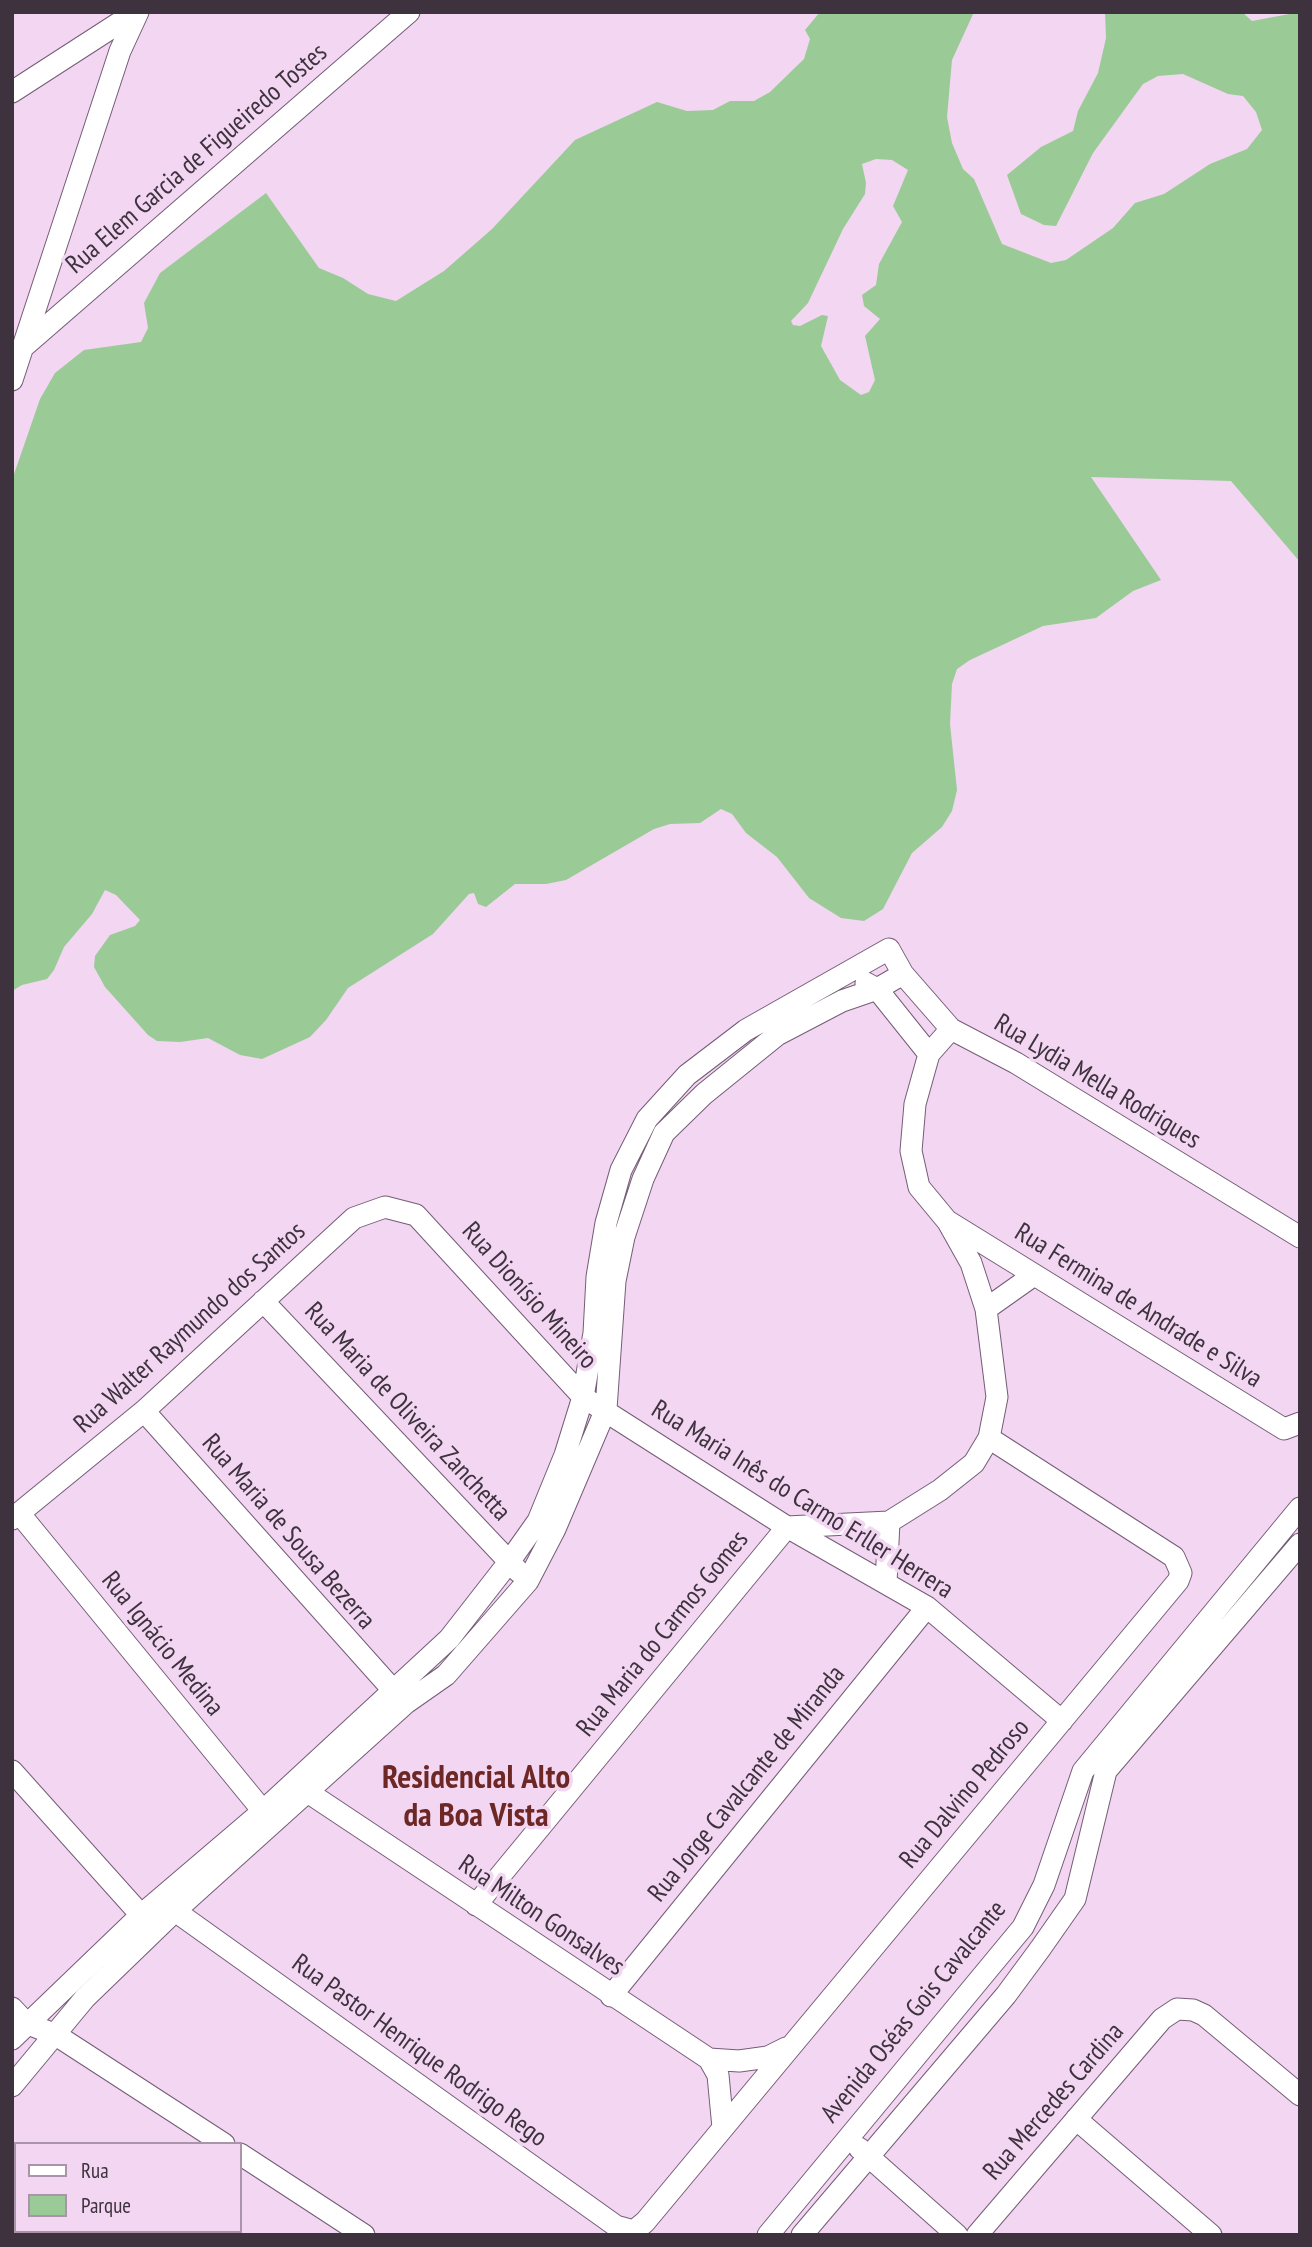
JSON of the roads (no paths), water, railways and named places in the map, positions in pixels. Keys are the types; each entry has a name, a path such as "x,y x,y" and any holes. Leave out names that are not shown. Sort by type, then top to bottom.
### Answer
{"street":[{"path":"12,92 137,12"},
{"path":"12,380 120,51 137,12"},
{"name":"Rua Elem Garcia de Figueiredo Tostes","path":"22,348 409,12"},
{"name":"Rua Lydia Mella Rodrigues","path":"846,973 889,950 903,974 951,1029 1016,1063 1300,1237"},
{"path":"12,2086 85,1998 175,1910 309,1793 449,1639 538,1521 565,1455 583,1397 594,1333 597,1277 606,1223 621,1170 647,1119 687,1074 746,1030 846,973 877,989 929,1054"},
{"path":"17,2023 398,1697 446,1675 527,1581 555,1529 606,1409 615,1280 624,1237 643,1179 664,1133 704,1094 777,1035 842,1001 877,989 903,974"},
{"path":"787,1527 889,1522 940,1490 974,1463 989,1438 997,1397 986,1309 971,1263 948,1222 919,1187 911,1151 915,1104 929,1054 951,1029"},
{"name":"Rua Walter Raymundo dos Santos","path":"16,1516 144,1411 354,1218 385,1207 416,1214"},
{"name":"Rua Dionísio Mineiro","path":"416,1214 583,1397 606,1409"},
{"name":"Rua Fermina de Andrade e Silva","path":"948,1222 1284,1429 1300,1423"},
{"path":"986,1309 1034,1275"},
{"name":"Rua Maria de Oliveira Zanchetta","path":"263,1301 527,1581"},
{"name":"Rua Maria Inês do Carmo Erller Herrera","path":"606,1409 787,1527 927,1608 1062,1721"},
{"name":"Rua Maria de Sousa Bezerra","path":"144,1411 398,1697"},
{"name":"Rua Dalvino Pedroso","path":"634,2231 645,2222 1178,1581 1179,1565 1174,1557 989,1438"},
{"name":"Avenida Oséas Gois Cavalcante","path":"768,2235 1023,1927 1044,1885 1083,1771 1300,1507"},
{"name":"Rua Ignácio Medina","path":"16,1516 263,1811"},
{"path":"886,1583 889,1522"},
{"name":"Rua Maria do Carmos Gomes","path":"476,1905 787,1527"},
{"path":"802,2235 1006,1995 1075,1899 1107,1771 1300,1544"},
{"name":"Rua Jorge Cavalcante de Miranda","path":"611,1996 927,1608"},
{"path":"12,1771 141,1915"},
{"name":"Rua Milton Gonsalves","path":"309,1793 709,2059"},
{"name":"Rua Pastor Henrique Rodrigo Rego","path":"175,1910 616,2227 634,2231"},
{"name":"Rua Mercedes Cardina","path":"977,2235 1163,2019 1177,2009 1194,2010 1204,2015 1300,2095"},
{"path":"17,2023 56,2035 221,2142"},
{"path":"709,2059 740,2061 768,2057 791,2046"},
{"path":"709,2059 718,2075 723,2128"},
{"path":"1076,2119 1211,2235"},
{"path":"849,2138 957,2235"},
{"path":"242,2155 364,2235"}],"district":[{"name":"Residencial Alto da Boa Vista","path":"476,1798"}]}
